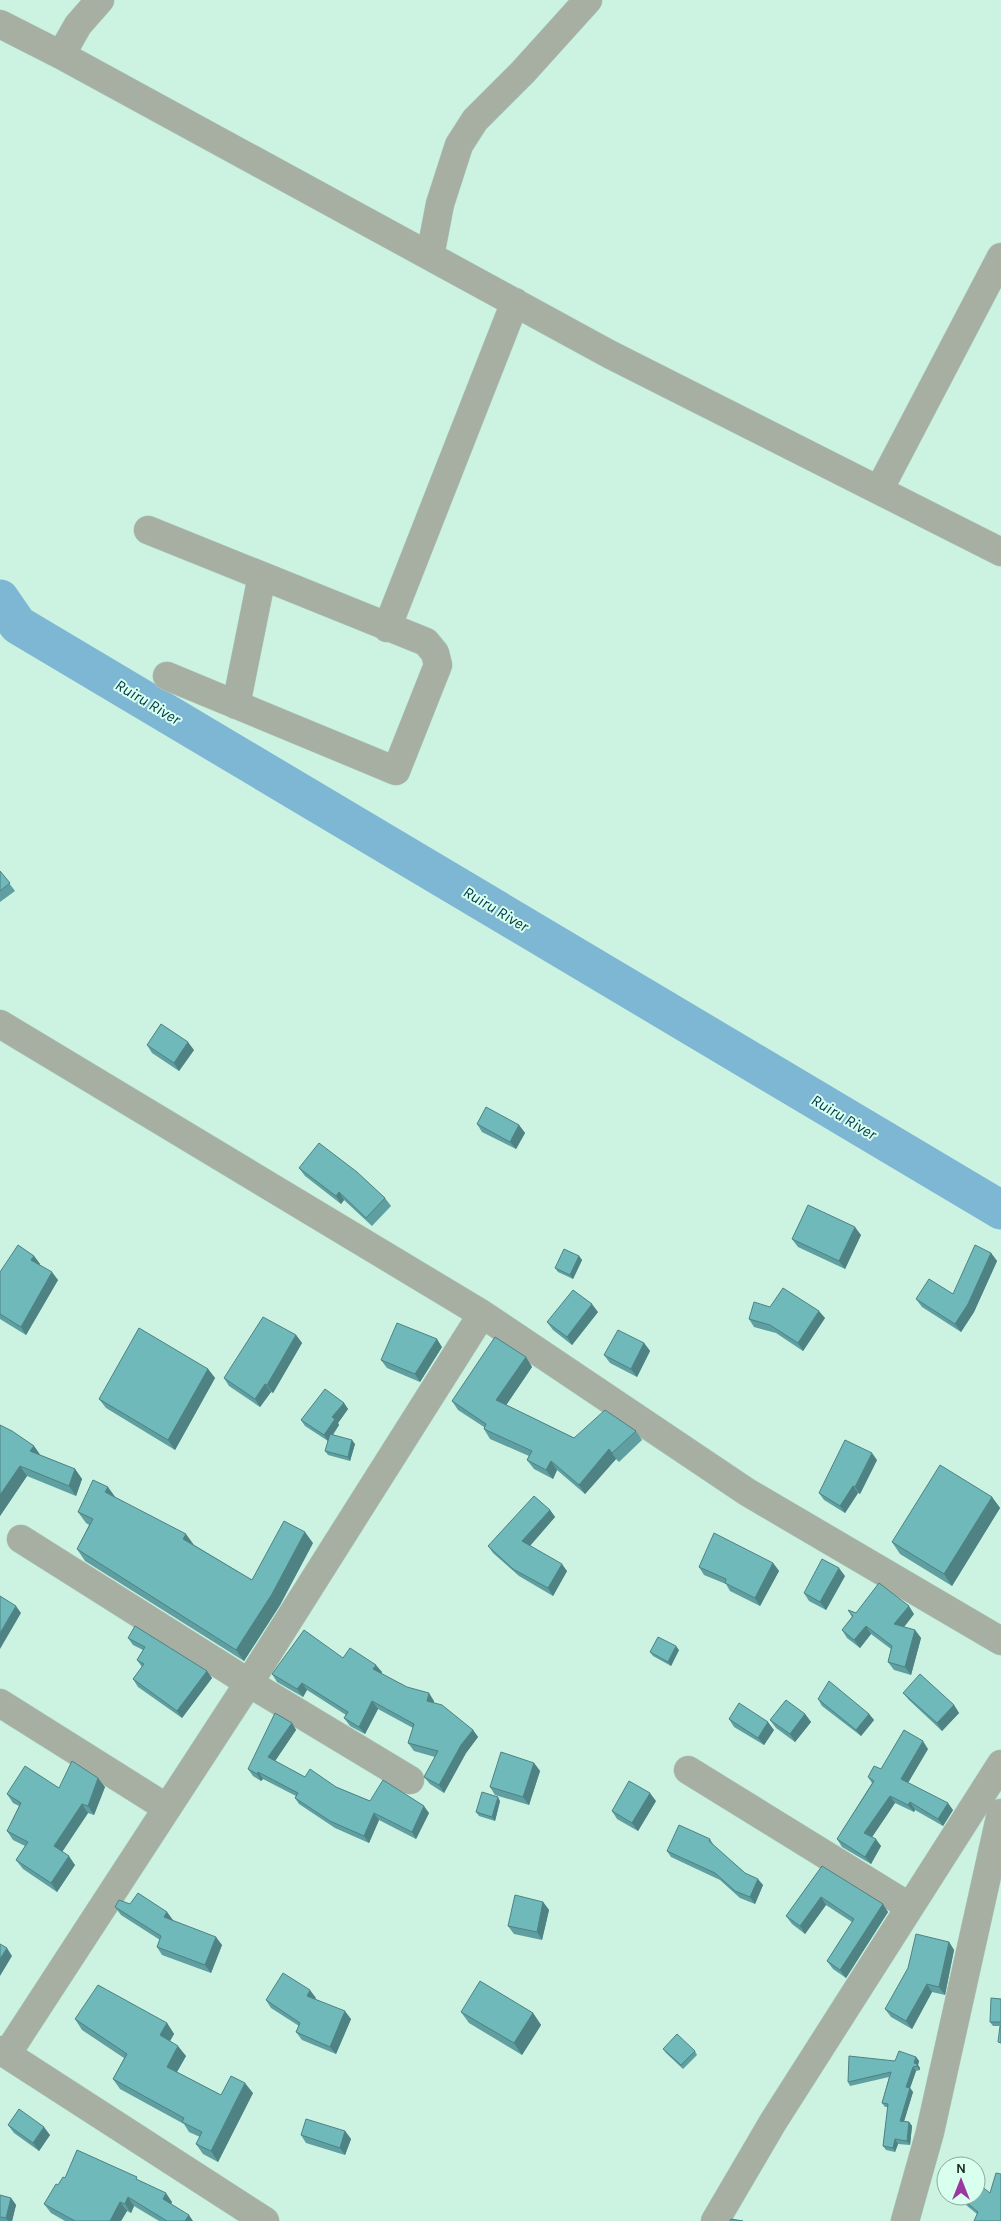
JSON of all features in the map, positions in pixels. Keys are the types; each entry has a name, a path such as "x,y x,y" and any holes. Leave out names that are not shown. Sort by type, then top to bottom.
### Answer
{"street":[{"path":"61,55 78,25 100,0"},
{"path":"430,256 440,204 460,145 475,120 523,72 588,0"},
{"path":"0,24 61,55 609,354 1001,552"},
{"path":"879,490 1001,257"},
{"path":"387,628 515,302"},
{"path":"148,530 387,628 426,642 435,653 438,665 396,771 167,676"},
{"path":"236,705 262,576"},
{"path":"0,1024 482,1314 747,1492 1001,1641"},
{"path":"264,2221 3,2052 249,1683 482,1314"},
{"path":"21,1538 249,1683 410,1780"},
{"path":"0,1703 167,1808"},
{"path":"715,2221 773,2122 1001,1764"},
{"path":"688,1770 910,1907"},
{"path":"905,2221 930,2132 1001,1813"}],"building":[{"path":"0,871 10,883 0,891"},
{"path":"161,1024 188,1042 174,1063 147,1045"},
{"path":"486,1107 519,1125 510,1142 477,1124"},
{"path":"319,1143 357,1172 385,1198 366,1218 339,1192 336,1196 299,1168"},
{"path":"808,1205 855,1227 839,1261 792,1239"},
{"path":"18,1245 34,1256 31,1260 52,1272 21,1327 0,1314 0,1272"},
{"path":"975,1245 991,1253 968,1304 955,1324 916,1299 929,1279 953,1294"},
{"path":"564,1249 579,1256 570,1275 555,1268"},
{"path":"783,1288 819,1311 798,1343 770,1325 749,1319 754,1302 770,1307"},
{"path":"573,1290 592,1304 567,1337 547,1322"},
{"path":"263,1317 296,1335 267,1385 265,1384 255,1399 224,1378"},
{"path":"397,1323 437,1339 415,1374 381,1360"},
{"path":"139,1328 208,1369 168,1440 99,1399"},
{"path":"618,1330 644,1343 631,1369 604,1355"},
{"path":"495,1337 526,1357 496,1400 574,1438 605,1410 636,1431 612,1453 609,1449 579,1485 551,1461 546,1470 527,1460 532,1451 484,1429 486,1424 452,1401"},
{"path":"325,1389 344,1403 332,1417 335,1419 324,1435 301,1420"},
{"path":"0,1425 34,1446 30,1451 75,1469 69,1486 20,1466 0,1495"},
{"path":"330,1434 352,1440 348,1457 325,1451"},
{"path":"845,1440 872,1453 855,1487 853,1486 840,1506 819,1493"},
{"path":"940,1465 992,1497 944,1574 892,1542"},
{"path":"93,1480 108,1487 105,1492 186,1534 183,1539 252,1580 284,1521 305,1532 272,1594 236,1650 77,1549 93,1519 78,1512"},
{"path":"534,1496 550,1510 522,1541 562,1564 548,1588 513,1569 488,1546"},
{"path":"714,1533 773,1563 755,1598 725,1583 726,1579 699,1567"},
{"path":"822,1559 839,1568 820,1602 804,1593"},
{"path":"879,1583 909,1606 894,1624 915,1630 905,1667 888,1662 892,1646 866,1626 854,1640 842,1630 853,1616 848,1610 856,1613"},
{"path":"0,1596 16,1606 0,1633"},
{"path":"135,1626 207,1671 177,1711 133,1679 144,1664 137,1660 145,1647 128,1638"},
{"path":"304,1630 343,1658 350,1648 376,1665 373,1669 407,1687 429,1693 427,1701 442,1705 473,1730 461,1745 439,1785 424,1777 438,1751 408,1743 414,1724 372,1701 359,1727 344,1718 348,1712 302,1683 297,1689 272,1674"},
{"path":"658,1637 676,1646 668,1662 650,1652"},
{"path":"920,1674 954,1705 937,1723 903,1693"},
{"path":"829,1681 869,1714 856,1730 818,1699"},
{"path":"786,1700 805,1714 790,1734 770,1720"},
{"path":"739,1703 768,1722 758,1738 729,1719"},
{"path":"275,1713 292,1723 268,1757 305,1777 310,1769 336,1787 370,1801 383,1780 424,1806 412,1832 374,1813 364,1836 330,1821 295,1798 298,1793 258,1772 257,1774 248,1769"},
{"path":"904,1730 923,1741 901,1779 948,1803 938,1819 910,1802 908,1805 890,1796 864,1833 876,1839 865,1857 837,1839 874,1781 868,1777 874,1766 881,1769"},
{"path":"501,1752 534,1763 523,1797 490,1787"},
{"path":"72,1761 98,1778 88,1806 82,1804 54,1846 69,1856 51,1883 16,1860 28,1842 7,1831 21,1803 7,1794 25,1766 59,1788"},
{"path":"629,1781 650,1793 632,1823 612,1811"},
{"path":"482,1792 498,1797 492,1817 476,1812"},
{"path":"679,1825 710,1839 709,1841 745,1873 758,1879 750,1897 735,1891 715,1873 667,1851"},
{"path":"822,1866 883,1904 840,1970 827,1961 854,1919 821,1897 800,1926 786,1916"},
{"path":"138,1893 167,1912 164,1917 216,1937 205,1965 157,1947 161,1936 115,1907 119,1900 130,1904"},
{"path":"515,1895 543,1902 537,1932 508,1926"},
{"path":"916,1934 949,1942 939,1987 927,1984 906,2021 885,2009 908,1968"},
{"path":"0,1944 7,1948 0,1959"},
{"path":"283,1973 310,1990 307,1996 345,2011 330,2047 296,2032 300,2023 266,2000"},
{"path":"480,1981 533,2013 514,2043 461,2012"},
{"path":"98,1985 167,2023 160,2035 178,2046 167,2067 221,2095 231,2076 245,2083 211,2151 196,2144 202,2132 182,2122 184,2118 113,2079 127,2054 75,2019"},
{"path":"991,1998 1001,1999 1001,2022 990,2022"},
{"path":"1001,2026 1001,2043 998,2042"},
{"path":"677,2034 695,2051 681,2065 663,2049"},
{"path":"899,2051 916,2057 914,2063 917,2066 913,2067 906,2087 910,2088 900,2121 909,2122 907,2141 895,2139 893,2148 883,2146 888,2104 882,2103 891,2072 848,2082 849,2056 895,2061"},
{"path":"19,2109 44,2127 33,2143 8,2125"},
{"path":"306,2119 345,2131 340,2148 301,2135"},
{"path":"77,2150 137,2177 136,2179 166,2193 163,2199 189,2215 185,2221 167,2221 128,2197 125,2204 120,2202 110,2221 75,2221 44,2204 56,2184 58,2185 63,2177 65,2178"},
{"path":"996,2173 1001,2174 1001,2221 974,2221 978,2212 971,2206 986,2206 986,2190 990,2193"},
{"path":"0,2195 11,2198 6,2218 0,2217"}],"waterway":[{"name":"Ruiru River","path":"0,599 18,625 1001,1210"}]}
